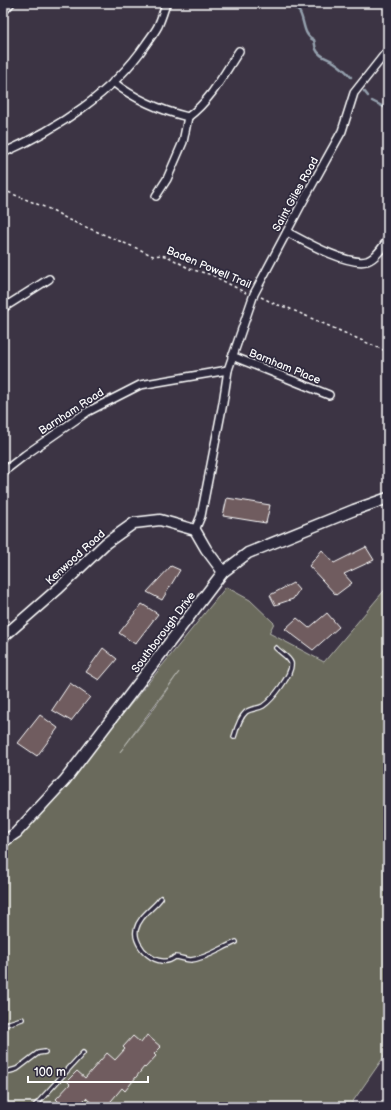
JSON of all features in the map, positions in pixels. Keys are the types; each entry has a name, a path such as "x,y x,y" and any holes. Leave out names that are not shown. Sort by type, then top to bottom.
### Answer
{"street":[{"path":"3,12 11,3"},
{"path":"3,153 36,137 87,106 136,59 158,27 166,3"},
{"name":"Saint Giles Road","path":"232,356 254,294 342,131 354,93 388,50"},
{"path":"156,196 167,179 183,142 188,117 196,111 214,91 239,51"},
{"path":"113,82 145,103 188,117"},
{"path":"287,232 322,250 345,259 356,261 371,259 388,240"},
{"path":"3,308 50,279"},
{"path":"223,572 206,549 195,530 201,516 228,370 232,356"},
{"name":"Barnham Place","path":"232,356 329,395"},
{"name":"Barnham Road","path":"3,472 87,412 140,385 228,370"},
{"name":"Southborough Drive","path":"3,842 16,833 65,780 223,572 248,553 354,510 388,498"},
{"name":"Kenwood Road","path":"3,637 59,588 106,543 134,524 160,520 195,530"}],"lane":[{"path":"234,737 244,713 261,707 268,702 289,674 291,668 290,662 276,648"},
{"path":"160,898 140,921 136,931 137,940 147,955 154,960 170,960 175,957 188,960 198,958 212,954 236,942"},
{"path":"3,1025 22,1019"},
{"path":"3,1073 17,1068 38,1054 45,1052"},
{"path":"34,1107 83,1053"}],"path":[{"name":"Baden Powell Trail","path":"3,190 54,211 69,220 153,256 161,255 169,257 190,268 212,275 244,293 254,294 388,352"}],"green space":[{"path":"388,586 388,1051 349,1107 3,1107 3,846 119,719 226,587 250,600 274,623 269,633 324,662","holes":["179,672 152,711 120,752"]}],"building":[{"path":"227,498 270,505 266,523 223,516"},
{"path":"366,547 374,560 344,574 352,583 336,595 309,566 322,550 334,563"},
{"path":"171,566 180,570 162,600 147,592"},
{"path":"293,583 299,590 293,599 275,605 270,595"},
{"path":"142,604 158,614 135,644 119,633"},
{"path":"327,613 339,627 313,650 285,629 297,618 309,628"},
{"path":"103,648 117,659 99,680 86,672"},
{"path":"70,683 90,697 71,721 52,710"},
{"path":"40,715 58,728 37,756 18,743"},
{"path":"147,1035 161,1047 154,1054 156,1056 145,1068 144,1067 125,1091 122,1088 106,1107 96,1107 86,1098 77,1107 64,1107 56,1099 70,1084 67,1081 77,1071 85,1078 107,1053 115,1060 125,1049 123,1047 133,1036 141,1043"}],"waterway":[{"path":"288,3 300,13 306,32 310,38 314,40 317,52 321,56 338,65 351,77"},
{"path":"364,91 368,96"},
{"path":"372,101 388,109"}]}
